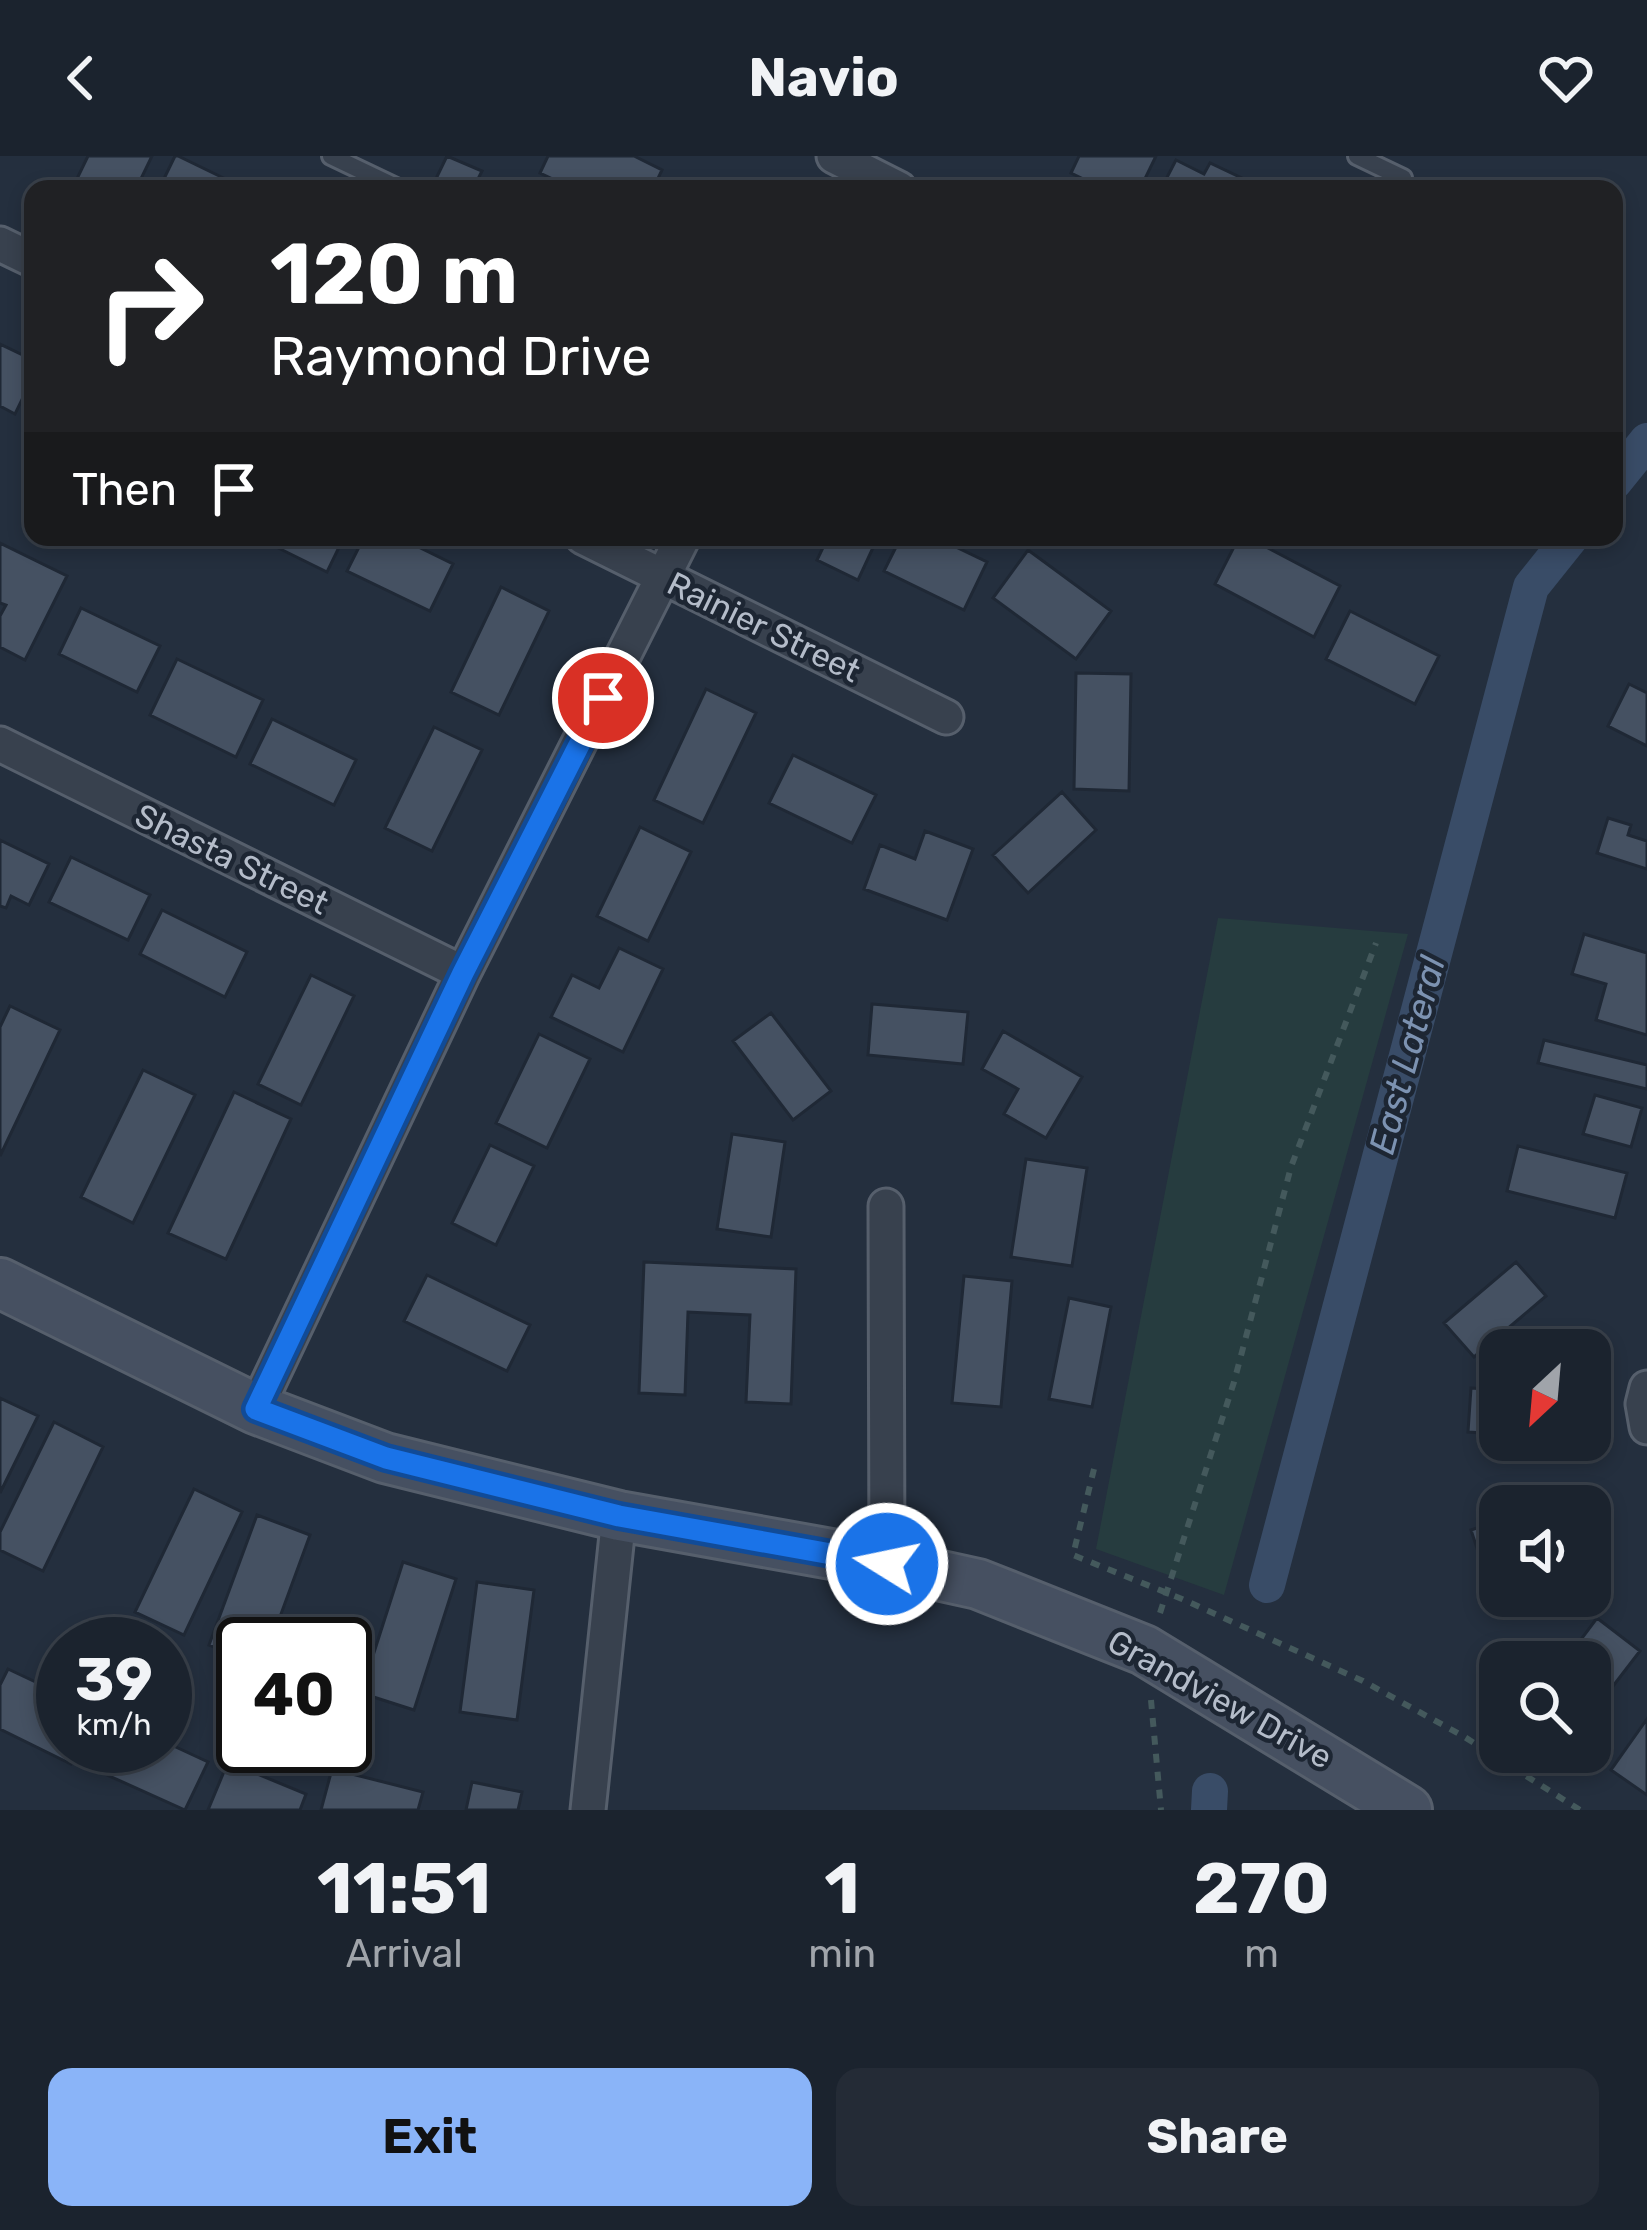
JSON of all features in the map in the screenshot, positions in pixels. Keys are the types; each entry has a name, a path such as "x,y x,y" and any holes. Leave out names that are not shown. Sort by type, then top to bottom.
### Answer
{"street":[{"name":"Rainier Street","path":"601,546 946,717"},
{"path":"256,1409 463,973 679,546"},
{"name":"Shasta Street","path":"0,745 463,973"},
{"path":"886,1206 887,1564"},
{"name":"Grandview Drive","path":"0,1283 256,1409 386,1458 619,1516 978,1584 1144,1650 1407,1810"},
{"path":"1647,1388 1643,1404 1647,1426"},
{"path":"588,1810 619,1516"}],"lane":[{"path":"331,156 381,180"},
{"path":"1357,156 1403,178"}],"path":[{"path":"1161,1810 1161,1774 1144,1650 1167,1593 1234,1382 1291,1167 1376,943"},
{"path":"1094,1469 1073,1555 1364,1681 1580,1810"}],"green space":[{"path":"1218,918 1408,934 1224,1595 1096,1549"}],"building":[{"path":"88,156 152,156 140,180 76,180"},
{"path":"178,156 227,180 163,180"},
{"path":"447,156 482,171 478,180 435,180"},
{"path":"548,156 634,156 662,170 657,180 555,180 540,173"},
{"path":"1079,156 1156,156 1144,180 1085,180 1071,173"},
{"path":"1176,160 1204,174 1210,163 1246,180 1166,180"},
{"path":"0,344 24,356 24,396 15,414 0,406"},
{"path":"0,543 67,576 25,660 0,647 0,616 6,605 0,603"},
{"path":"274,546 340,546 327,572"},
{"path":"360,546 416,546 453,564 430,611 347,571"},
{"path":"824,546 874,546 858,580 817,560"},
{"path":"896,546 954,546 987,562 964,610 884,571"},
{"path":"1234,546 1264,546 1340,586 1314,637 1215,584"},
{"path":"1028,550 1111,611 1076,659 993,598"},
{"path":"501,587 549,611 499,715 451,692"},
{"path":"81,608 160,646 137,692 59,654"},
{"path":"1350,611 1439,656 1415,704 1326,659"},
{"path":"177,659 263,700 236,757 150,715"},
{"path":"1076,673 1131,674 1129,791 1074,789"},
{"path":"1629,684 1647,693 1647,746 1608,726"},
{"path":"706,689 756,713 703,823 654,800"},
{"path":"272,719 356,760 334,805 250,764"},
{"path":"434,727 482,750 432,851 385,828"},
{"path":"793,755 876,795 852,843 769,803"},
{"path":"1062,792 1096,830 1028,893 993,855"},
{"path":"1608,818 1631,825 1628,835 1647,841 1647,869 1597,853"},
{"path":"640,827 691,852 648,941 597,916"},
{"path":"925,831 973,849 947,920 864,889 880,845 915,859"},
{"path":"0,840 49,864 29,905 11,896 6,908 0,906"},
{"path":"71,857 150,895 128,940 49,902"},
{"path":"162,910 247,952 225,997 140,954"},
{"path":"1584,934 1647,953 1647,1035 1596,1020 1606,984 1572,974"},
{"path":"619,948 663,969 623,1052 551,1017 572,975 599,988"},
{"path":"311,975 354,996 301,1105 258,1084"},
{"path":"872,1004 968,1012 963,1064 868,1055"},
{"path":"10,1006 60,1030 0,1156 0,1027"},
{"path":"771,1013 831,1091 793,1120 733,1041"},
{"path":"1003,1031 1082,1077 1046,1138 1004,1114 1018,1089 982,1069"},
{"path":"539,1034 590,1059 547,1148 496,1123"},
{"path":"1544,1040 1647,1065 1647,1089 1538,1063"},
{"path":"143,1070 195,1095 133,1223 81,1197"},
{"path":"234,1092 291,1119 226,1259 168,1233"},
{"path":"1595,1095 1642,1108 1631,1147 1583,1134"},
{"path":"732,1134 785,1142 771,1237 717,1229"},
{"path":"490,1145 534,1166 496,1245 452,1223"},
{"path":"1518,1146 1627,1173 1615,1218 1507,1191"},
{"path":"1026,1159 1087,1168 1072,1266 1011,1257"},
{"path":"644,1262 796,1269 791,1404 746,1402 750,1315 688,1312 685,1395 639,1393"},
{"path":"1516,1262 1546,1296 1507,1329 1479,1329 1479,1353 1474,1357 1444,1323"},
{"path":"427,1275 530,1325 507,1371 404,1321"},
{"path":"964,1276 1012,1281 1001,1407 952,1403"},
{"path":"1069,1298 1111,1307 1092,1407 1049,1399"},
{"path":"1471,1388 1479,1389 1479,1433 1468,1432"},
{"path":"0,1398 38,1416 0,1493"},
{"path":"54,1422 103,1447 43,1571 0,1550 0,1532"},
{"path":"194,1489 242,1512 192,1618 146,1617 135,1612"},
{"path":"257,1515 310,1535 280,1617 219,1617"},
{"path":"1479,1527 1479,1555 1471,1530"},
{"path":"403,1562 456,1579 414,1710 372,1697 372,1659"},
{"path":"477,1582 534,1590 517,1720 460,1712"},
{"path":"1597,1618 1640,1651 1611,1689 1611,1641 1580,1641"},
{"path":"8,1669 36,1682 36,1747 0,1729 0,1685"},
{"path":"1647,1719 1647,1795 1611,1770"},
{"path":"192,1755 208,1762 185,1810 103,1773 192,1773"},
{"path":"223,1773 255,1773 306,1794 300,1810 208,1810"},
{"path":"331,1773 423,1792 418,1810 321,1810"},
{"path":"472,1782 522,1792 518,1810 466,1810"}],"waterway":[{"name":"East Lateral","path":"1623,471 1647,441"},
{"name":"East Lateral","path":"1267,1585 1531,587 1564,546"},
{"name":"East Lateral","path":"1209,1810 1210,1791"}],"route":[{"path":"603,698 463,973 256,1409 386,1458 619,1516 887,1564"}]}
